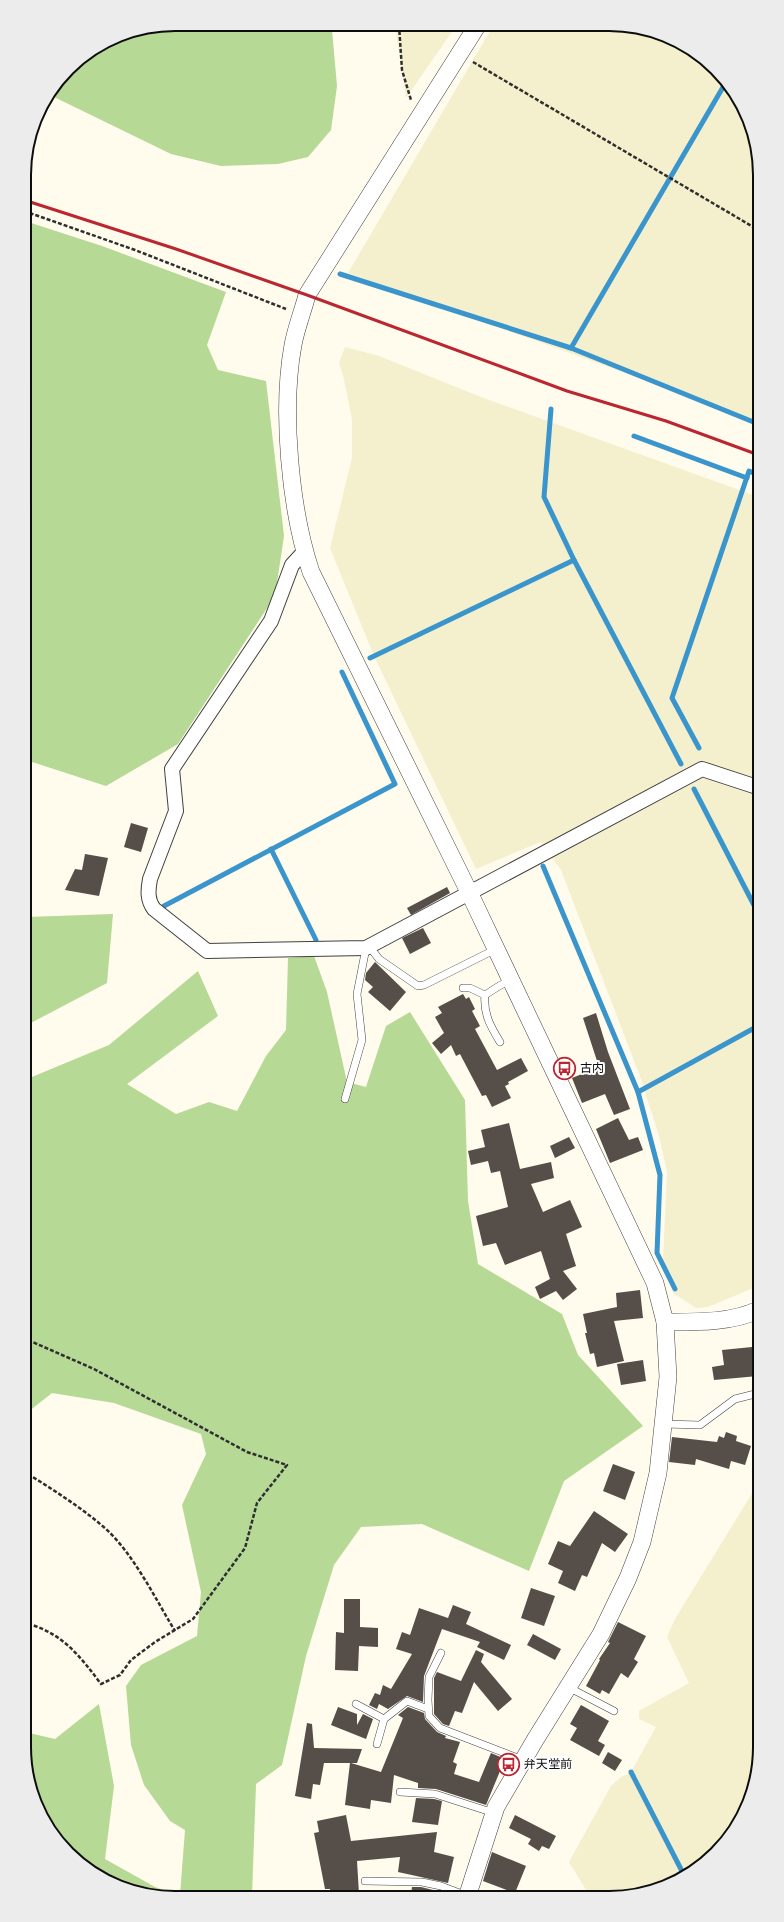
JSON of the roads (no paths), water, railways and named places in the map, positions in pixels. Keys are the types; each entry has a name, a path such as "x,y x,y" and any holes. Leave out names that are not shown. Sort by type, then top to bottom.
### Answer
{"street":[{"path":"469,1891 494,1813 523,1760 601,1634 628,1578 642,1542 658,1473 668,1378 665,1322 655,1283 469,892 311,572 304,552 293,493 289,448 288,396 293,345 307,295 474,31"},
{"path":"304,552 292,565 271,621 172,769 176,811 150,879 148,889 149,903 154,909 207,950 367,947 702,769 753,786"},
{"path":"665,1322 691,1322 747,1315 753,1312"}],"lane":[{"path":"367,947 378,959 418,986 424,985 496,949"},
{"path":"345,1099 362,1040 357,994 367,947"},
{"path":"485,995 511,980"},
{"path":"463,988 470,988 485,995"},
{"path":"485,995 484,1004 488,1023 500,1042"},
{"path":"664,1424 700,1425 735,1399 753,1394"},
{"path":"441,1653 429,1677 429,1716 440,1728 523,1760"},
{"path":"568,1686 614,1711"},
{"path":"377,1744 384,1719 407,1701 428,1709"},
{"path":"356,1704 384,1719"},
{"path":"400,1792 435,1794 494,1813"},
{"path":"365,1881 422,1882 441,1886 454,1891"}],"waterway":[{"path":"571,348 723,87"},
{"path":"340,274 571,348 753,422"},
{"path":"551,409 544,497 574,560 681,764"},
{"path":"634,436 747,478"},
{"path":"699,748 672,698 749,471 753,473"},
{"path":"370,658 574,560"},
{"path":"164,906 395,784 342,672"},
{"path":"694,789 753,903"},
{"path":"271,849 316,940"},
{"path":"543,866 638,1092 660,1175 657,1253 675,1289"},
{"path":"638,1092 753,1029"},
{"path":"631,1772 682,1871"}],"railway":[{"path":"31,202 176,249 307,295 567,391 666,421 753,453"}],"place":[{"name":"古内","path":"564,1068"},
{"name":"弁天堂前","path":"509,1764"}]}
